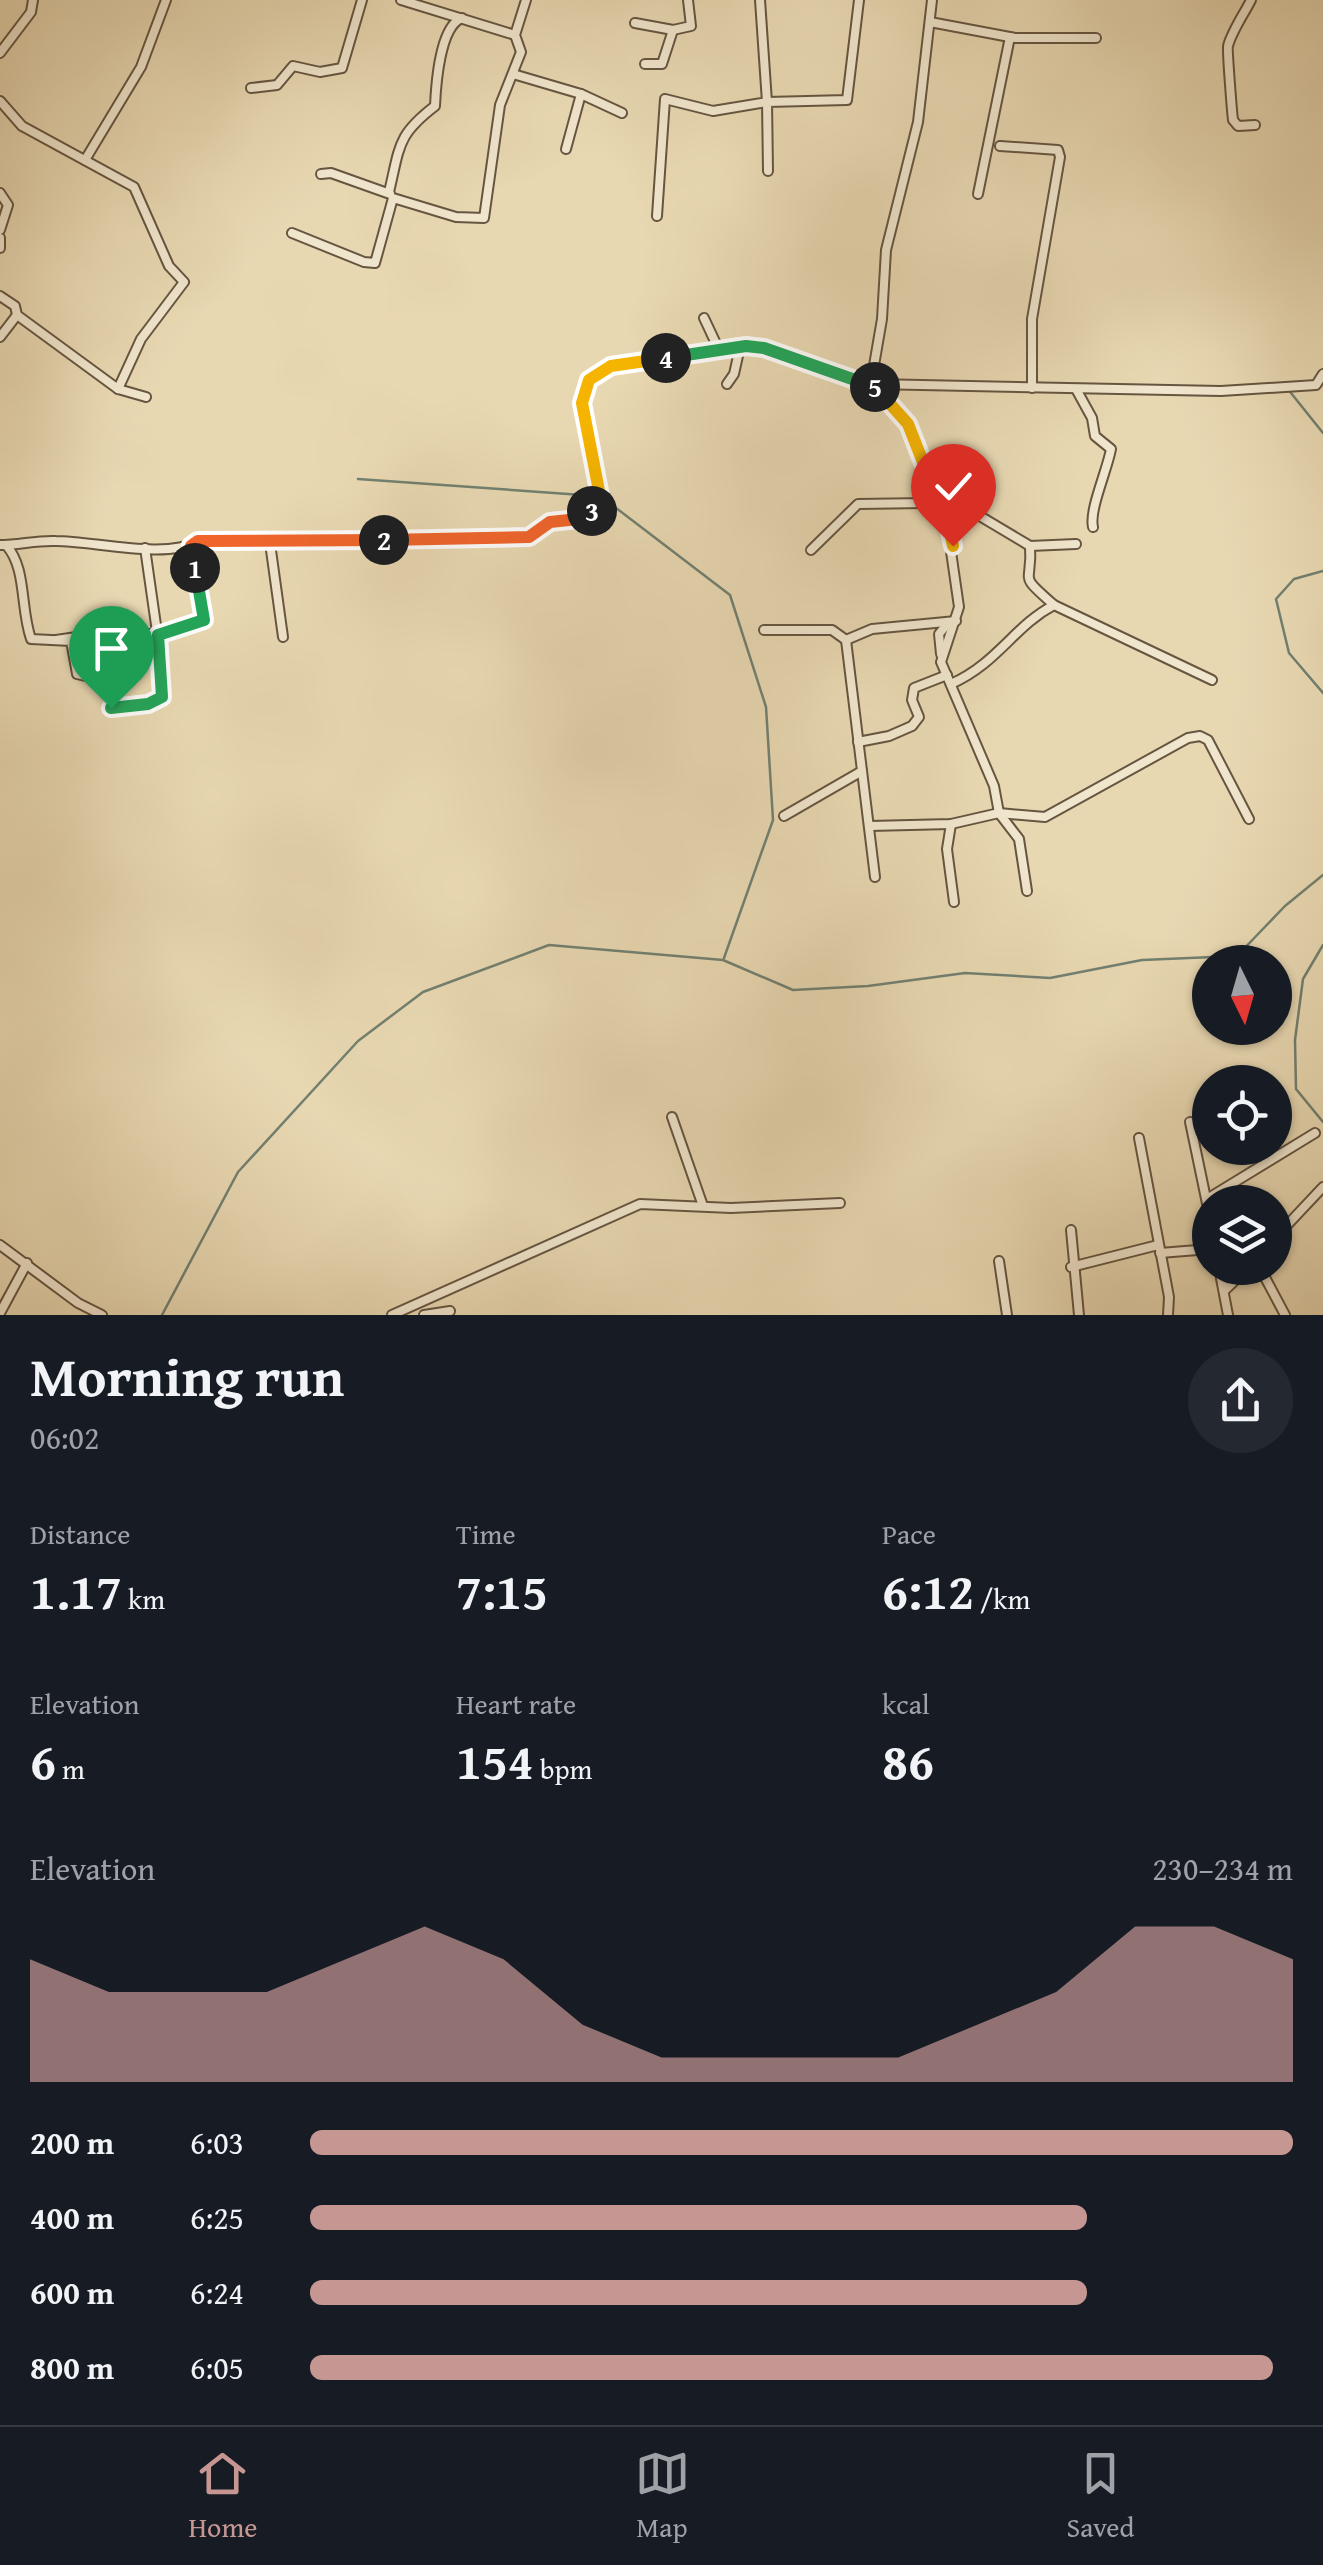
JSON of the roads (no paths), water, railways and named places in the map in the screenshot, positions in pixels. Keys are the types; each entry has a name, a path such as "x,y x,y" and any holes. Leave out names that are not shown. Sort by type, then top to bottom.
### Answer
{"street":[{"path":"0,53 32,12 32,0"},
{"path":"84,160 137,74 166,0"},
{"path":"251,88 277,85 293,66 320,72 342,68 362,0"},
{"path":"401,0 516,35"},
{"path":"321,174 332,173 456,217 484,218 500,105 522,52 516,35 526,0"},
{"path":"635,23 674,30 691,26 688,0"},
{"path":"760,0 768,172"},
{"path":"657,216 665,99 713,111 767,102 847,100 859,0"},
{"path":"932,0 918,122 886,250 873,384 908,424 938,491 955,556 953,622 942,654 994,786 1000,814 1019,839 1027,890"},
{"path":"1251,0 1228,44 1228,61 1232,68 1233,120 1238,126 1255,125"},
{"path":"292,233 364,262 376,262 401,140 416,117 435,106 436,72 448,28 462,18"},
{"path":"930,22 1010,38 1096,38"},
{"path":"645,64 662,64 674,30"},
{"path":"978,194 1010,38"},
{"path":"513,74 581,94 622,113"},
{"path":"566,149 581,94"},
{"path":"0,102 22,126 134,187 169,266 184,282 142,340 118,389"},
{"path":"1000,146 1050,147 1058,150 1060,158 1032,319 1032,388"},
{"path":"0,193 8,205 0,230"},
{"path":"0,238 0,248"},
{"path":"0,296 16,306 17,315 0,337"},
{"path":"17,315 118,389 146,397"},
{"path":"704,318 721,350"},
{"path":"727,384 734,374 740,347"},
{"path":"3,545 66,541 145,548 191,546 198,541 529,537 550,522 588,518 600,496 582,403 589,380 611,366 740,347 764,348 845,380 873,384 1076,389 1286,388 1316,385 1323,374"},
{"path":"1076,389 1092,418 1095,436 1110,449 1103,487 1091,511 1093,527"},
{"path":"938,491 1030,546 1076,544"},
{"path":"811,550 861,503 926,503 938,491"},
{"path":"270,543 283,637"},
{"path":"3,545 18,559 22,606 31,639 71,641 77,674 94,678"},
{"path":"56,640 118,631 158,635 204,620 191,546"},
{"path":"1030,546 1026,574 1030,584 1054,604 1212,680"},
{"path":"111,708 148,704 162,697 158,635 145,548"},
{"path":"951,684 980,671 1040,612 1054,604"},
{"path":"846,640 872,629 953,622"},
{"path":"764,630 832,630 846,640 875,877"},
{"path":"858,742 912,726 919,717 912,700 914,688 947,674"},
{"path":"870,826 951,824 1000,814 1046,817 1188,738 1200,736 1208,740 1249,819"},
{"path":"784,816 862,771"},
{"path":"951,824 947,849 954,902"},
{"path":"672,1117 704,1206"},
{"path":"1190,1122 1203,1185"},
{"path":"1229,1185 1316,1133"},
{"path":"1139,1138 1168,1315"},
{"path":"1292,1220 1323,1187"},
{"path":"392,1315 640,1204 840,1203"},
{"path":"1070,1230 1071,1268 1079,1315"},
{"path":"0,1245 28,1262 78,1303 102,1315"},
{"path":"1071,1268 1159,1249 1192,1249"},
{"path":"999,1261 1007,1315"},
{"path":"0,1313 28,1262"},
{"path":"1223,1285 1228,1315"},
{"path":"1224,1292 1231,1285"},
{"path":"1269,1285 1284,1315"},
{"path":"424,1315 450,1311"}],"waterway":[{"path":"1287,388 1323,433"},
{"path":"358,479 596,496"},
{"path":"603,498 730,595 766,707 773,820 724,958"},
{"path":"1323,571 1294,579 1276,599 1289,653 1323,693"},
{"path":"162,1315 238,1172 358,1041 423,992 549,945 723,960 793,990 868,986 965,973 1050,978 1142,960 1237,956 1285,906 1323,875"},
{"path":"1323,945 1303,979 1295,1040 1296,1089 1323,1122"}]}
